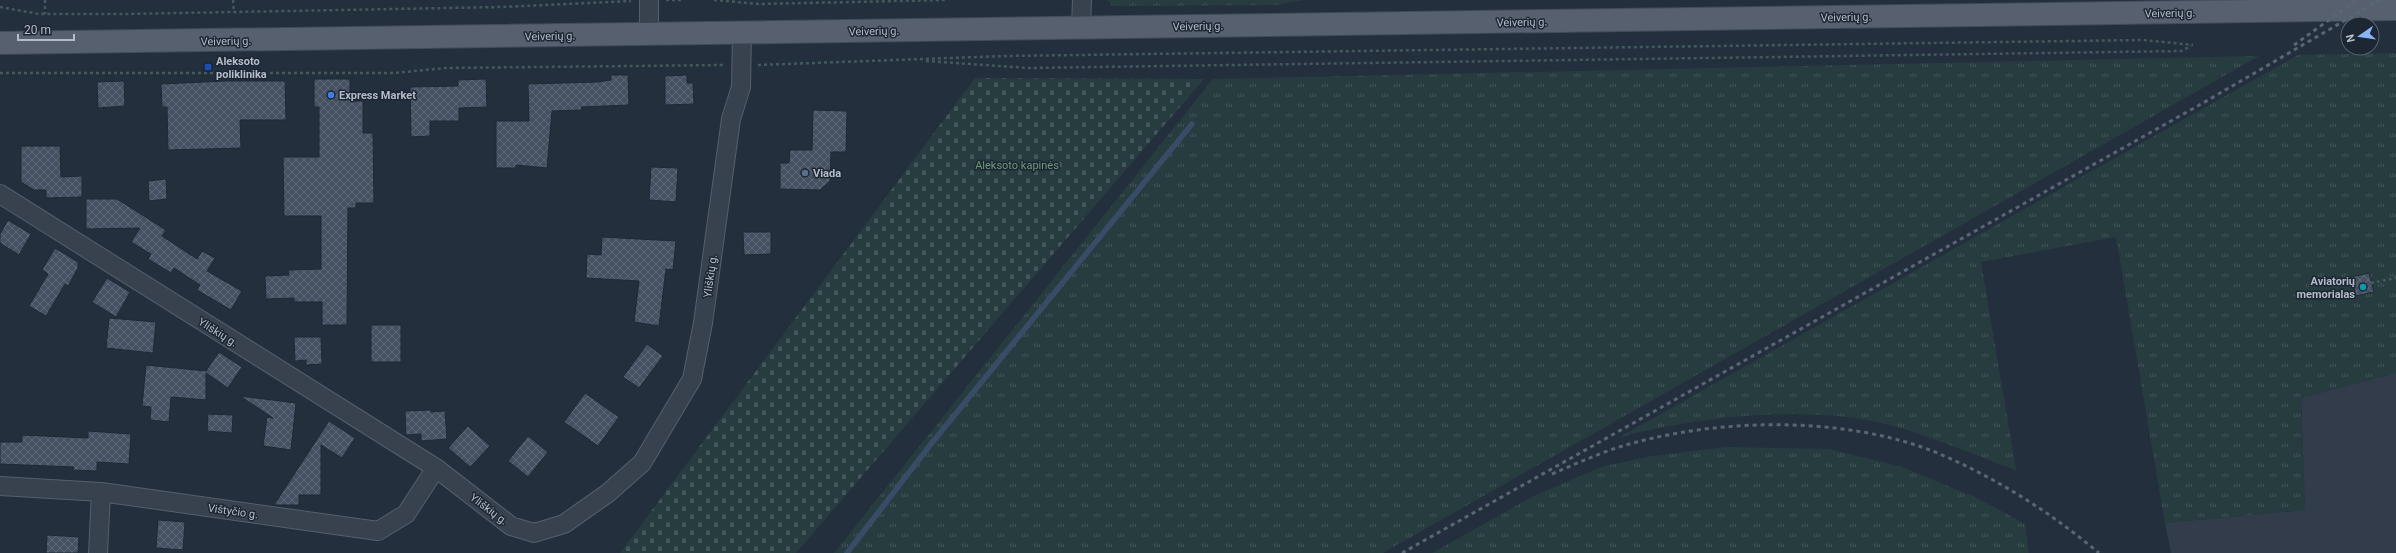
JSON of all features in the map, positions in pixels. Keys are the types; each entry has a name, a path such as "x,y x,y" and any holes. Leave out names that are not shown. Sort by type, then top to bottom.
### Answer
{"main road":[{"name":"Veiverių g.","path":"0,43 742,33 2063,7 2396,9"}],"street":[{"path":"649,0 649,34"},
{"path":"1081,27 1082,0"},
{"name":"Yliškių g.","path":"0,194 436,468 511,526 534,533 564,524 608,493 642,463 692,380 703,323 732,119 741,87 742,33"},
{"name":"Vištyčio g.","path":"0,486 101,492 378,531 406,514 436,468"},
{"path":"98,553 101,492"}],"path":[{"path":"45,0 45,14"},
{"path":"233,0 234,12"},
{"path":"0,7 45,14 502,7 649,0 684,0"},
{"path":"714,0 759,4 946,0"},
{"path":"0,72 395,73 445,68 742,65 1028,56 2143,40 2193,45 2180,51 1029,68 937,63 922,60"},
{"path":"2371,283 2396,278"}],"shaded area":[{"path":"2396,373 2396,553 2171,553 2165,523 2305,510 2301,398"}],"green space":[{"path":"1108,0 1303,0 1276,5 1112,6"},
{"path":"2380,53 2396,53 2396,373 2301,398 2305,510 2165,523 2116,237 1981,262 2016,470 1890,425 1859,419 1825,415 1755,415 1719,418 1685,423 1620,437 2298,55 2340,54 2340,56 2380,56"},
{"path":"2259,56 1383,553 834,553 1213,79"},
{"name":"Aleksoto kapinės","path":"975,78 1204,79 796,553 620,553"},
{"path":"1726,447 1829,449 1902,467 1977,498 2025,524 2029,553 1432,553 1534,496 1601,467 1647,457"}],"building":[{"path":"611,75 628,75 629,105 581,107 582,110 552,111 547,168 516,165 516,168 496,168 496,121 529,121 528,84 598,82 611,80"},
{"path":"687,75 687,83 693,83 694,104 665,105 665,76"},
{"path":"314,79 350,79 350,101 363,101 363,133 373,133 374,203 356,203 356,208 348,208 347,325 322,325 322,302 294,302 294,298 266,299 265,276 289,275 288,270 321,269 321,216 284,216 283,157 319,157 319,107 314,107"},
{"path":"486,79 487,107 459,108 459,121 430,121 430,136 411,137 410,87 458,86 458,80"},
{"path":"124,81 125,106 98,108 97,82"},
{"path":"225,81 285,81 286,120 240,120 241,148 168,150 167,107 162,107 161,84"},
{"path":"813,110 847,111 846,152 831,152 830,181 820,190 780,189 780,163 789,163 790,150 812,150"},
{"path":"21,146 60,146 61,177 82,176 82,197 46,198 46,190 34,190 21,182"},
{"path":"651,167 678,168 676,202 649,200"},
{"path":"166,179 167,199 149,201 148,181"},
{"path":"86,199 117,199 166,230 162,236 197,259 202,251 215,258 207,271 242,291 231,310 197,290 200,285 174,268 171,273 148,259 151,254 131,242 140,228 86,229"},
{"path":"8,220 31,234 19,255 0,243 0,234"},
{"path":"743,232 771,232 771,254 744,255"},
{"path":"602,237 676,241 673,270 666,269 659,326 634,322 639,281 586,278 587,254 601,255"},
{"path":"55,248 78,262 78,268 68,286 65,284 46,316 29,306 48,274 42,270"},
{"name":"Aviatorių memorialas","path":"2369,273 2374,292 2356,296 2351,277"},
{"path":"107,278 130,292 116,317 92,302"},
{"path":"109,318 156,322 153,353 106,348"},
{"path":"371,325 401,325 401,362 371,362"},
{"path":"294,337 321,337 322,364 306,365 306,360 295,361"},
{"path":"647,344 663,356 639,388 623,377"},
{"path":"219,352 242,367 228,388 206,373 206,400 171,397 169,422 150,420 151,407 142,406 146,365 206,371"},
{"path":"585,393 619,417 598,446 564,422"},
{"path":"240,396 296,403 291,450 263,446 267,417 273,418"},
{"path":"431,410 431,412 445,411 447,439 421,441 421,434 406,435 405,411"},
{"path":"208,414 233,415 232,433 207,431"},
{"path":"329,421 355,438 342,458 321,445 321,495 299,495 299,505 274,505"},
{"path":"468,426 490,446 470,467 448,448"},
{"path":"88,431 131,434 129,464 97,462 97,471 73,470 74,467 0,464 0,442 22,442 22,435 88,438"},
{"path":"528,436 548,452 528,477 508,461"},
{"path":"158,520 185,522 183,550 156,548"},
{"path":"47,535 79,537 78,553 46,553"}],"waterway":[{"path":"847,553 931,444 1192,124"}],"railway":[{"path":"2294,45 2357,0"},
{"path":"1402,553 2203,103 2380,0"},
{"path":"1552,474 1615,448 1672,434 1748,425 1826,427 1864,432 1901,441 1935,452 1979,473 2021,496 2061,523 2099,553"}],"place":[{"name":"Aleksoto poliklinika","path":"208,67"},
{"name":"Express Market","path":"331,95"},
{"name":"Viada","path":"805,173"},
{"name":"Aviatorių memorialas","path":"2363,287"}]}
